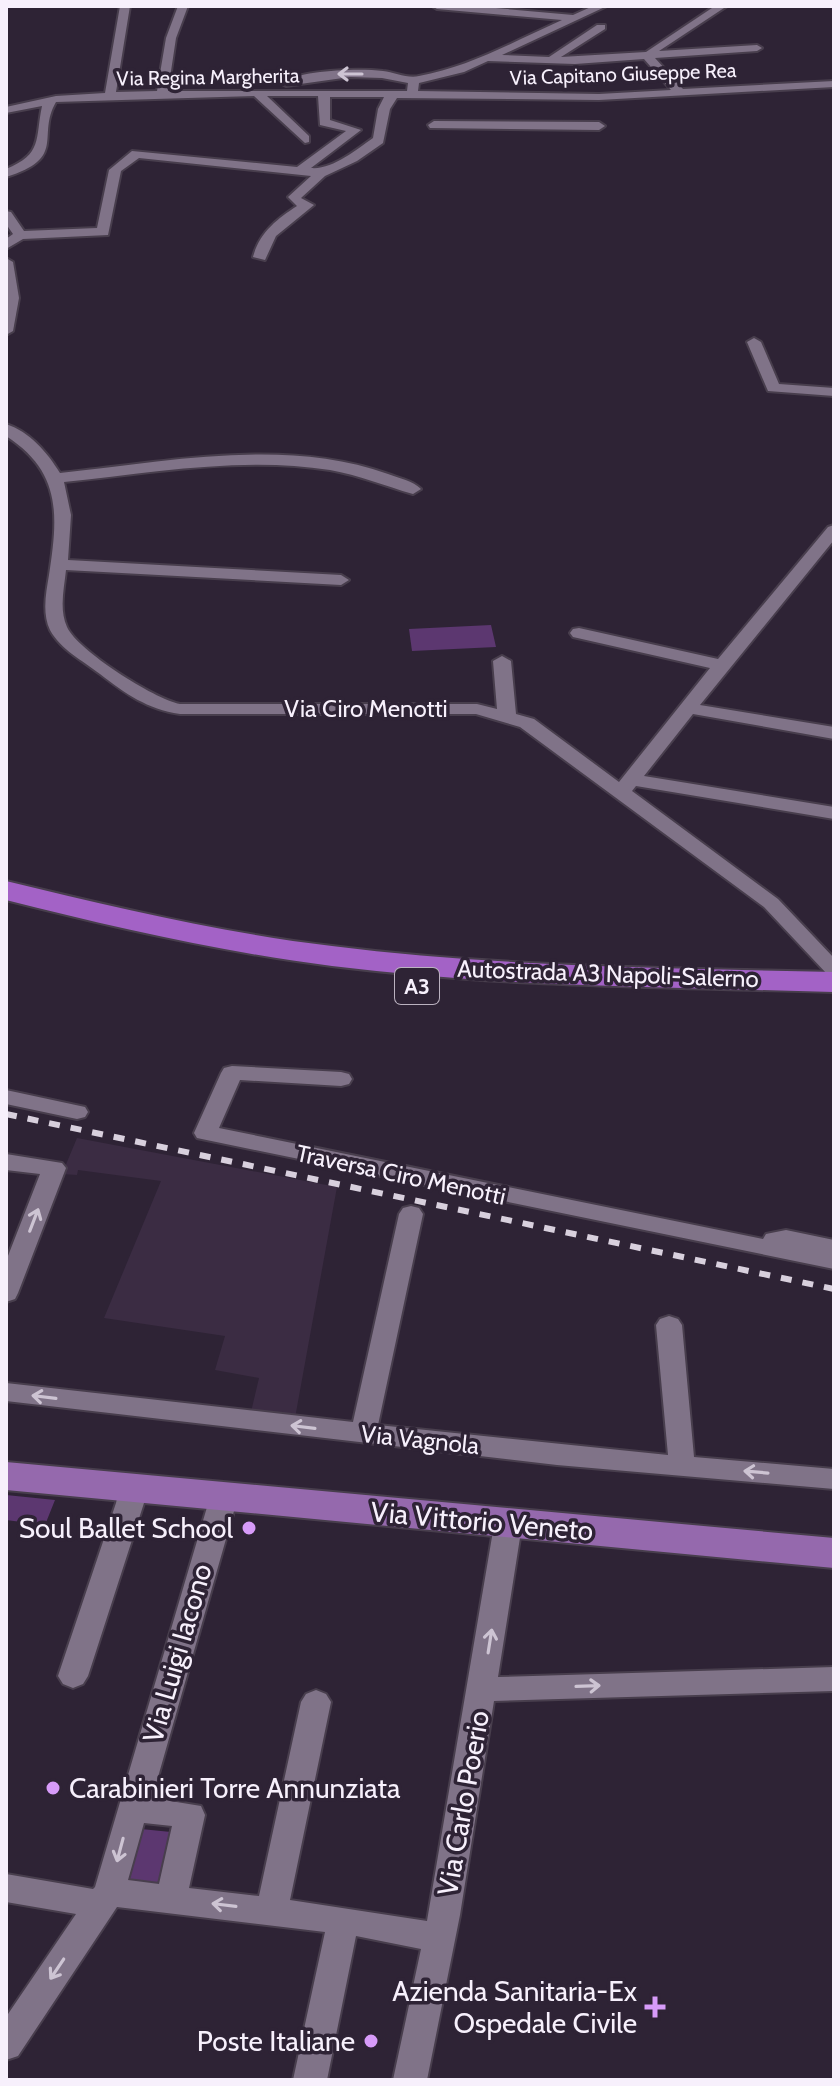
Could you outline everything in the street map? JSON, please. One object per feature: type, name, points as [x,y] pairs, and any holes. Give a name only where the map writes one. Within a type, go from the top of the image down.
[{"type":"highway","name":"Autostrada A3 Napoli-Salerno","points":[[6,890],[196,934],[348,958],[499,970],[833,985]]},
{"type":"highway","name":"Autostrada A3 Napoli-Salerno","points":[[6,912],[158,948],[338,979],[497,991],[833,985]]},
{"type":"main road","name":"Via Vittorio Veneto","points":[[6,1476],[834,1553]]},
{"type":"street","points":[[110,96],[125,6]]},
{"type":"street","points":[[162,95],[171,38],[183,6]]},
{"type":"street","points":[[437,6],[572,18]]},
{"type":"street","points":[[253,93],[341,73],[388,75],[413,88],[602,6]]},
{"type":"street","points":[[647,55],[722,6]]},
{"type":"street","points":[[554,61],[555,56],[571,44],[601,27]]},
{"type":"street","points":[[486,58],[554,61],[757,48]]},
{"type":"street","points":[[647,55],[680,93]]},
{"type":"street","name":"Via Capitano Giuseppe Rea","points":[[413,88],[441,95],[599,97],[834,84]]},
{"type":"street","name":"Via Regina Margherita","points":[[6,110],[48,101],[110,96],[394,94],[413,88]]},
{"type":"street","points":[[253,93],[305,139]]},
{"type":"street","points":[[298,172],[355,130],[324,122],[324,93]]},
{"type":"street","points":[[260,257],[262,243],[291,215],[308,205],[297,202],[294,197],[321,173],[353,158],[379,140],[388,97],[394,94]]},
{"type":"street","points":[[441,95],[433,130],[599,126]]},
{"type":"street","points":[[6,173],[41,152],[46,135],[48,101]]},
{"type":"street","points":[[6,245],[20,235],[103,232],[115,170],[136,154],[321,173]]},
{"type":"street","points":[[6,215],[20,235]]},
{"type":"street","points":[[6,262],[12,298],[6,331]]},
{"type":"street","points":[[754,342],[773,388],[834,392]]},
{"type":"street","name":"Via Ciro Menotti","points":[[6,429],[20,436],[44,458],[55,478],[65,516],[53,604],[62,635],[129,689],[162,707],[477,709],[527,723],[626,787],[771,903],[833,985]]},
{"type":"street","points":[[55,478],[275,459],[389,477],[413,489]]},
{"type":"street","points":[[626,787],[834,530]]},
{"type":"street","points":[[59,565],[341,580]]},
{"type":"street","points":[[579,633],[722,665]]},
{"type":"street","points":[[502,661],[507,715]]},
{"type":"street","points":[[688,708],[834,733]]},
{"type":"street","points":[[626,787],[834,813]]},
{"type":"street","name":"Traversa Ciro Menotti","points":[[341,1079],[232,1073],[205,1133],[770,1249]]},
{"type":"street","points":[[6,1097],[77,1112]]},
{"type":"street","points":[[6,1162],[54,1168],[6,1293]]},
{"type":"street","points":[[363,1434],[411,1214]]},
{"type":"street","points":[[834,1248],[786,1238],[775,1240],[770,1249],[834,1261]]},
{"type":"street","points":[[669,1325],[682,1466]]},
{"type":"street","name":"Via Vagnola","points":[[6,1392],[363,1434],[834,1479]]},
{"type":"street","points":[[73,1676],[130,1503],[131,1488]]},
{"type":"street","name":"Via Luigi Iacono","points":[[6,2045],[105,1898],[224,1497]]},
{"type":"street","name":"Via Carlo Poerio","points":[[410,2080],[439,1938],[508,1525]]},
{"type":"street","points":[[482,1689],[834,1679]]},
{"type":"street","points":[[272,1911],[316,1702]]},
{"type":"street","points":[[131,1809],[190,1815],[171,1899]]},
{"type":"street","points":[[6,1888],[105,1898],[171,1899],[343,1920],[439,1938]]},
{"type":"street","points":[[310,2080],[343,1920]]},
{"type":"shaded area","points":[[491,625],[496,647],[412,651],[409,629]]},
{"type":"shaded area","points":[[77,1138],[337,1187],[295,1418],[251,1412],[259,1378],[215,1370],[225,1336],[104,1318],[161,1181],[78,1170],[77,1175],[62,1174]]},
{"type":"shaded area","points":[[6,1495],[55,1500],[45,1525],[6,1520]]},
{"type":"shaded area","points":[[141,1829],[171,1832],[159,1886],[128,1883]]},
{"type":"railway","points":[[6,1114],[834,1289]]},
{"type":"place","name":"Soul Ballet School","points":[[249,1528]]},
{"type":"place","name":"Carabinieri Torre Annunziata","points":[[53,1788]]},
{"type":"place","name":"Azienda Sanitaria-Ex Ospedale Civile","points":[[655,2007]]},
{"type":"place","name":"Poste Italiane","points":[[371,2041]]}]
